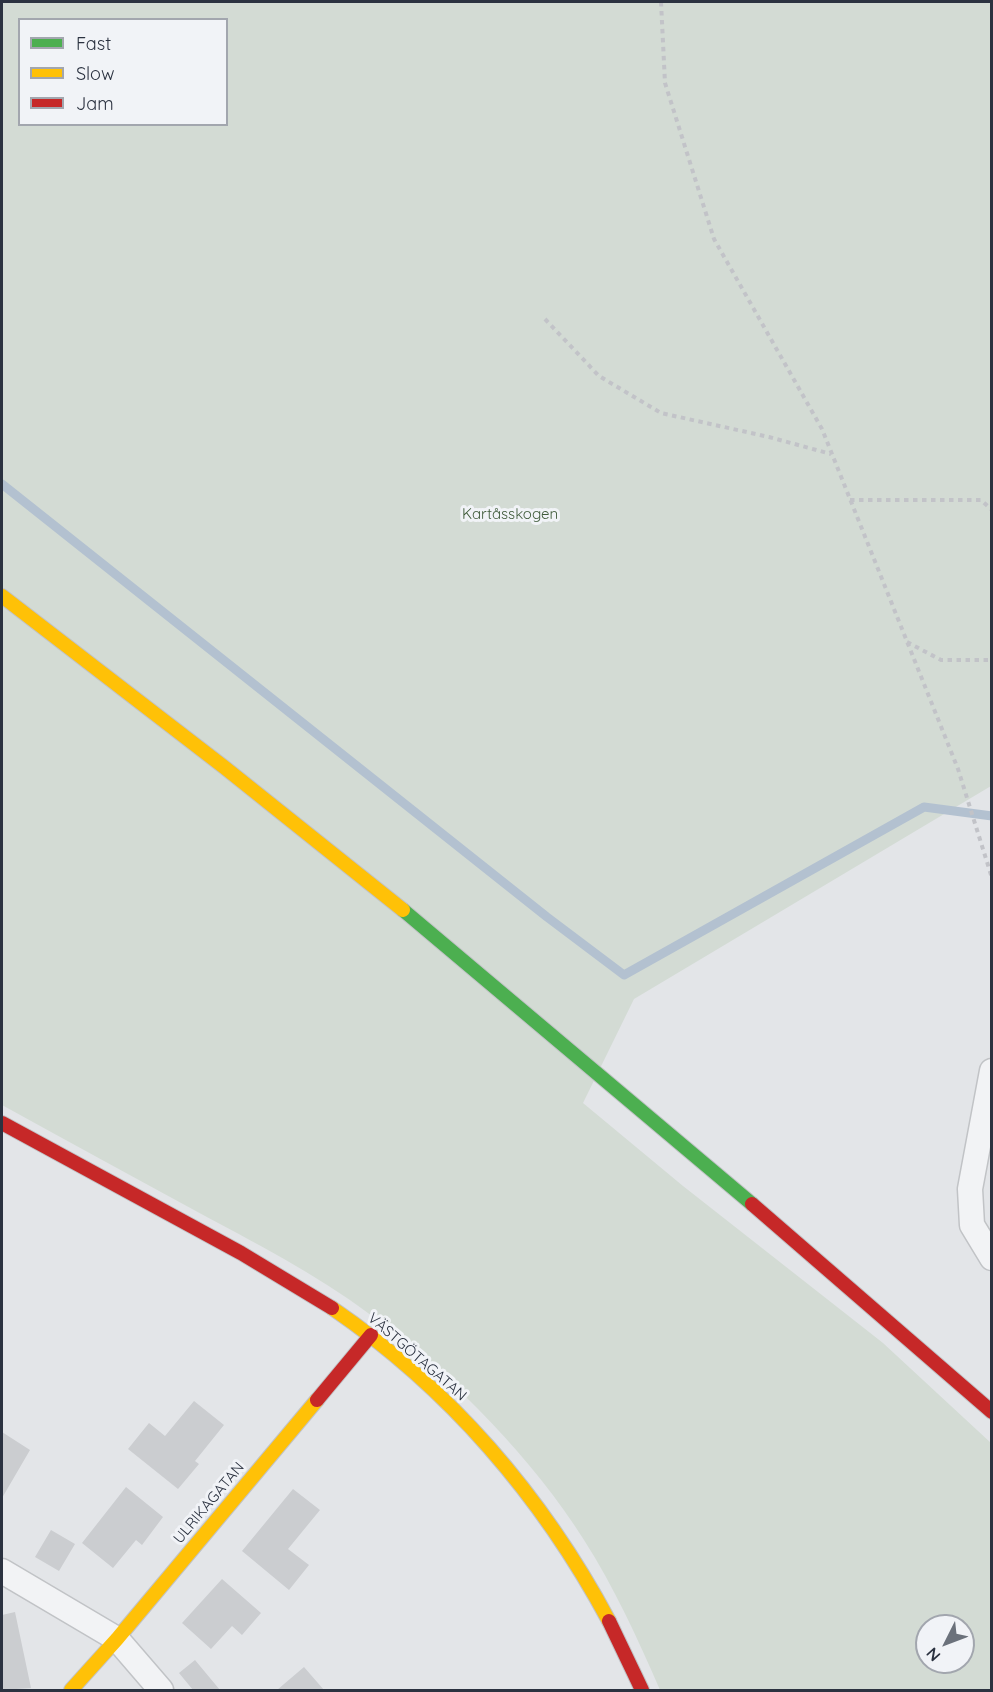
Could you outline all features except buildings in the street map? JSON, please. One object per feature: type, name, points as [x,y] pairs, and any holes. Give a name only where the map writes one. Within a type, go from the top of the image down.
[{"type":"street","points":[[2,596],[197,746],[442,942],[793,1238],[992,1412]]},
{"type":"street","points":[[992,1071],[970,1189],[972,1225],[992,1258]]},
{"type":"street","name":"VÄSTGÖTAGATAN","points":[[2,1123],[264,1266],[315,1297],[371,1335],[434,1390],[519,1482],[571,1552],[595,1593],[642,1690]]},
{"type":"street","name":"ULRIKAGATAN","points":[[71,1690],[117,1639],[371,1335]]},
{"type":"street","points":[[2,1570],[117,1639],[161,1690]]},
{"type":"path","points":[[662,2],[665,83],[714,239],[822,429],[958,768],[992,878]]},
{"type":"path","points":[[545,319],[599,376],[661,413],[769,436],[832,454]]},
{"type":"path","points":[[850,500],[981,500],[992,510]]},
{"type":"path","points":[[906,641],[941,660],[992,660]]},
{"type":"green space","name":"Kartåsskogen","points":[[2,2],[991,2],[991,786],[634,999],[583,1103],[683,1186],[883,1343],[991,1443],[991,1690],[660,1690],[634,1633],[595,1558],[564,1510],[517,1451],[464,1396],[408,1345],[359,1307],[295,1265],[2,1105]]},
{"type":"waterway","points":[[2,484],[547,917],[624,975],[924,807],[992,816]]},
{"type":"traffic: fast","points":[[403,910],[752,1204]]},
{"type":"traffic: slow","points":[[2,596],[224,767],[403,910]]},
{"type":"traffic: slow","points":[[332,1308],[375,1339],[415,1373],[489,1448],[523,1488],[554,1531],[583,1575],[609,1621]]},
{"type":"traffic: slow","points":[[71,1690],[117,1639],[317,1400]]},
{"type":"traffic: jam","points":[[2,1123],[241,1253],[332,1308]]},
{"type":"traffic: jam","points":[[752,1204],[992,1412]]},
{"type":"traffic: jam","points":[[317,1400],[371,1335]]},
{"type":"traffic: jam","points":[[609,1621],[642,1690]]}]
